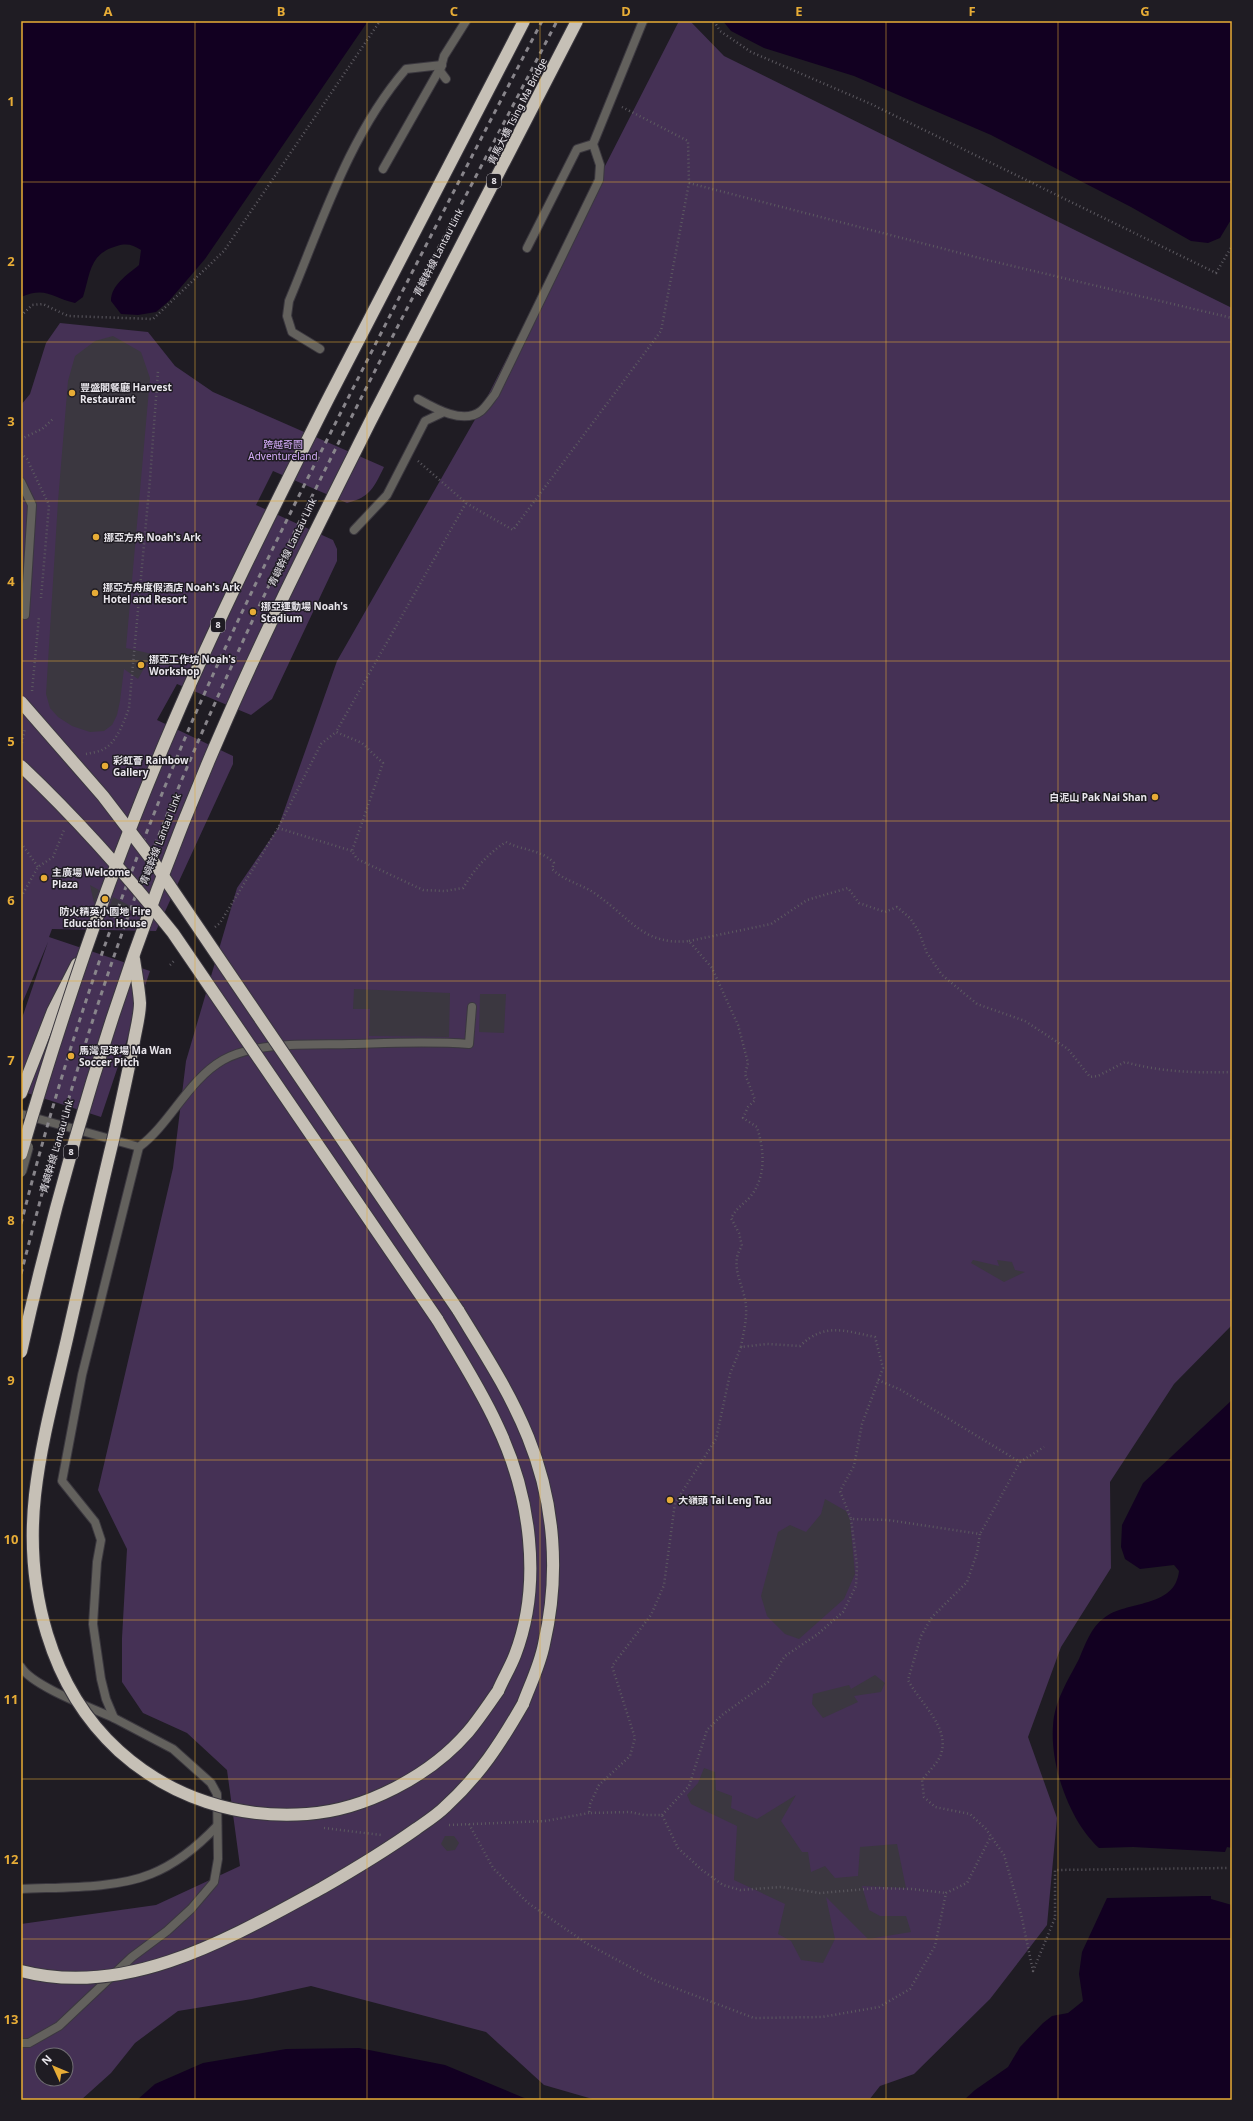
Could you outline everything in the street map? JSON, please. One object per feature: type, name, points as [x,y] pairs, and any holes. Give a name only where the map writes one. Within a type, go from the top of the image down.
[{"type":"highway","name":"8","points":[[21,1154],[50,1057],[89,940],[130,828],[182,703],[276,502],[524,21]]},
{"type":"highway","name":"青馬大橋 Tsing Ma Bridge","points":[[412,340],[577,21]]},
{"type":"highway","name":"青嶼幹線 Lantau Link","points":[[21,1352],[63,1180],[95,1071],[174,845],[222,729],[319,523],[412,340]]},
{"type":"highway","points":[[21,1971],[65,1977],[110,1975],[159,1965],[208,1948],[249,1928],[376,1857],[444,1809],[473,1780],[497,1749],[523,1704],[544,1645],[554,1588],[553,1536],[544,1485],[527,1435],[497,1374],[458,1310],[155,864],[103,796],[25,699]]},
{"type":"highway","points":[[21,766],[69,812],[143,895],[173,933],[437,1319],[478,1387],[498,1426],[518,1485],[528,1529],[530,1577],[525,1616],[515,1654],[498,1691],[462,1738],[440,1759],[394,1790],[346,1807],[311,1814],[278,1815],[247,1812],[220,1807],[183,1794],[151,1776],[129,1760],[96,1727],[79,1705],[63,1677],[43,1622],[36,1580],[34,1532],[35,1498],[44,1435],[127,1078],[140,1006],[134,956]]},
{"type":"highway","points":[[21,1092],[54,1011],[89,940]]},
{"type":"street","points":[[21,1172],[54,1058],[93,942],[134,829],[180,720],[280,505],[528,21]]},
{"type":"street","name":"青嶼幹線 Lantau Link","points":[[21,1326],[58,1179],[91,1070],[170,843],[215,735],[314,521],[571,21]]},
{"type":"lane","points":[[446,79],[440,71],[444,56],[466,21]]},
{"type":"lane","points":[[418,399],[442,413],[468,416],[481,412],[495,394],[599,180],[600,164],[593,144],[643,21]]},
{"type":"lane","points":[[383,169],[442,65]]},
{"type":"lane","points":[[320,349],[292,332],[287,316],[289,301],[328,203],[355,145],[394,84],[406,69],[442,65]]},
{"type":"lane","points":[[527,248],[578,149],[593,144]]},
{"type":"lane","points":[[354,530],[387,496],[425,421],[442,413]]},
{"type":"lane","points":[[21,482],[32,505],[25,615]]},
{"type":"lane","points":[[114,1718],[106,1699],[101,1679],[92,1624],[97,1562],[101,1540],[95,1522],[62,1481],[82,1375],[139,1147],[153,1137],[198,1080],[223,1060],[260,1047],[300,1044],[440,1042],[469,1044],[472,1007]]},
{"type":"lane","points":[[21,1114],[139,1147]]},
{"type":"lane","points":[[21,1667],[24,1673],[44,1686],[114,1718],[173,1749],[211,1783],[217,1794],[218,1859],[214,1882],[191,1909],[167,1931],[132,1957],[59,2026],[29,2043],[21,2043]]},
{"type":"lane","points":[[21,1889],[110,1884],[151,1874],[192,1850],[217,1826]]},
{"type":"path","points":[[21,316],[32,305],[43,304],[68,316],[153,319],[224,252],[380,21]]},
{"type":"path","points":[[714,21],[720,32],[751,52],[872,104],[1216,273],[1232,246]]},
{"type":"path","points":[[408,452],[466,503],[513,530],[661,331],[689,184],[688,141],[611,101]]},
{"type":"path","points":[[689,184],[983,259],[1232,318]]},
{"type":"path","points":[[79,756],[102,750],[112,741],[124,722],[129,708],[150,478],[158,371]]},
{"type":"path","points":[[21,439],[42,429],[53,419]]},
{"type":"path","points":[[209,932],[220,923],[278,828],[321,744],[336,732],[466,503]]},
{"type":"path","points":[[25,699],[30,691]]},
{"type":"path","points":[[22,743],[26,724]]},
{"type":"path","points":[[336,732],[362,743],[383,763],[352,851]]},
{"type":"path","points":[[21,897],[38,867],[54,857],[66,824]]},
{"type":"path","points":[[278,828],[352,851],[357,859],[398,880],[423,890],[445,891],[463,888],[476,868],[493,850],[506,842],[518,848],[546,854],[554,863],[552,869],[559,876],[598,895],[646,934],[672,943],[690,941],[771,924],[807,900],[848,888],[858,903],[885,912],[897,907],[910,918],[919,932],[928,953],[942,975],[976,1004],[1025,1021],[1068,1049],[1090,1077],[1098,1076],[1125,1062],[1139,1066],[1190,1073],[1232,1072]]},
{"type":"path","points":[[21,843],[38,867]]},
{"type":"path","points":[[589,1813],[590,1804],[599,1785],[630,1756],[635,1738],[612,1666],[651,1615],[664,1585],[675,1503],[716,1439],[730,1374],[741,1347],[745,1330],[746,1307],[736,1270],[736,1254],[742,1246],[739,1233],[731,1218],[738,1207],[750,1197],[757,1184],[764,1165],[761,1140],[757,1127],[744,1118],[748,1107],[755,1100],[745,1074],[748,1063],[738,1025],[712,968],[690,941]]},
{"type":"path","points":[[170,965],[175,960]]},
{"type":"path","points":[[741,1347],[767,1344],[800,1346],[810,1336],[834,1329],[875,1337],[883,1368],[862,1424],[854,1466],[840,1491],[851,1519],[857,1566],[856,1586],[843,1612],[818,1634],[785,1656],[768,1682],[722,1715],[707,1730],[689,1786],[662,1815],[644,1815],[630,1812],[589,1813],[545,1821],[469,1824],[493,1868],[528,1903],[586,1943],[654,1980],[754,2018],[822,2017],[880,2007],[910,1989],[935,1946],[946,1893]]},
{"type":"path","points":[[878,1380],[901,1390],[1020,1462]]},
{"type":"path","points":[[1044,1448],[1020,1462],[980,1534],[977,1553],[967,1582],[932,1618],[921,1636],[908,1680],[917,1696],[939,1725],[943,1736],[941,1755],[922,1780],[924,1797],[935,1807],[970,1814],[992,1836],[1004,1855],[1021,1914],[1032,1971],[1055,1918],[1055,1870],[1227,1868]]},
{"type":"path","points":[[851,1519],[888,1520],[980,1534]]},
{"type":"path","points":[[662,1815],[678,1848],[697,1866],[723,1885],[740,1890],[781,1887],[820,1893],[878,1888],[912,1889],[946,1893],[967,1882],[992,1836]]},
{"type":"green space","points":[[679,21],[690,21],[724,56],[1232,308],[1232,1325],[1174,1384],[1110,1482],[1111,1568],[1061,1647],[1028,1737],[1057,1818],[1047,1925],[990,1999],[914,2074],[880,2086],[869,2100],[596,2100],[544,2085],[486,2032],[311,1986],[252,1999],[178,2011],[135,2043],[111,2073],[81,2100],[21,2100],[21,1924],[156,1905],[240,1866],[227,1770],[187,1733],[143,1713],[122,1682],[122,1638],[127,1549],[98,1490],[173,1168],[186,1061],[237,888],[278,828],[337,661],[481,409]]},
{"type":"green space","name":"挪亞方舟 Noah's Ark","points":[[60,323],[148,332],[175,366],[213,392],[384,467],[374,486],[367,494],[362,498],[347,503],[273,471],[256,505],[333,540],[337,549],[337,561],[272,699],[251,715],[177,684],[157,720],[233,756],[233,764],[156,931],[52,929],[49,937],[150,971],[101,1117],[21,1091],[21,1021],[48,942],[21,1006],[21,405],[30,394],[46,343]]},
{"type":"shaded area","points":[[21,21],[368,21],[205,259],[169,301],[156,312],[138,315],[121,314],[111,301],[114,290],[120,281],[139,265],[141,250],[130,245],[121,245],[108,249],[96,259],[92,265],[83,297],[75,303],[43,293],[30,294],[21,297]]},
{"type":"shaded area","points":[[723,21],[1232,21],[1232,218],[1220,238],[1208,243],[1191,241],[1131,207],[991,135],[854,76],[764,48],[731,31]]},
{"type":"shaded area","points":[[1232,1400],[1232,1848],[1227,1847],[1225,1852],[1133,1847],[1099,1848],[1079,1824],[1064,1792],[1055,1758],[1053,1742],[1053,1726],[1056,1708],[1062,1691],[1095,1626],[1113,1612],[1159,1598],[1169,1592],[1176,1583],[1179,1571],[1174,1565],[1140,1569],[1125,1559],[1121,1547],[1122,1525],[1143,1483]]},
{"type":"shaded area","points":[[1211,1896],[1211,1899],[1232,1905],[1232,2100],[964,2100],[975,2090],[1008,2067],[1020,2047],[1043,2023],[1052,2016],[1068,2013],[1083,2001],[1079,1974],[1082,1952],[1107,1898]]},
{"type":"shaded area","points":[[359,2048],[445,2065],[529,2100],[137,2100],[155,2084],[203,2063],[286,2049]]},
{"type":"building","name":"挪亞方舟 Noah's Ark","points":[[113,336],[141,352],[150,378],[126,648],[152,654],[138,679],[124,669],[117,715],[112,725],[104,731],[90,732],[72,726],[58,717],[50,708],[46,694],[58,501],[68,381],[75,356],[95,341]]},
{"type":"building","points":[[90,885],[99,890],[94,904],[94,903]]},
{"type":"building","points":[[113,897],[140,911],[108,910]]},
{"type":"building","points":[[354,989],[450,993],[449,1037],[369,1036],[370,1009],[353,1009]]},
{"type":"building","points":[[480,994],[506,994],[504,1033],[479,1032]]},
{"type":"building","points":[[973,1260],[999,1266],[997,1260],[1012,1262],[1015,1270],[1025,1272],[1004,1282],[971,1263]]},
{"type":"building","points":[[825,1499],[846,1511],[850,1520],[855,1574],[844,1599],[799,1639],[785,1634],[767,1616],[761,1596],[778,1532],[790,1525],[806,1532],[821,1514]]},
{"type":"building","points":[[875,1675],[885,1683],[881,1692],[854,1696],[858,1702],[823,1718],[812,1704],[813,1694],[849,1685],[851,1689]]},
{"type":"building","points":[[704,1768],[715,1772],[716,1790],[732,1796],[731,1808],[757,1819],[796,1795],[781,1821],[802,1852],[808,1852],[811,1872],[825,1866],[835,1878],[858,1876],[860,1847],[897,1844],[906,1888],[862,1886],[869,1910],[880,1916],[906,1916],[911,1932],[868,1939],[826,1897],[835,1939],[823,1963],[801,1960],[791,1941],[778,1934],[785,1904],[734,1880],[737,1826],[691,1804],[687,1795],[698,1783]]},
{"type":"building","points":[[445,1836],[454,1836],[459,1843],[455,1850],[447,1851],[441,1844]]},
{"type":"railway","points":[[21,1224],[56,1096],[96,970],[141,846],[191,724],[242,611],[297,500],[411,274],[542,21]]},
{"type":"railway","points":[[21,1274],[66,1107],[100,997],[138,889],[203,731],[249,627],[348,424],[557,21]]},
{"type":"place","name":"豐盛閣餐廳 Harvest Restaurant","points":[[72,393]]},
{"type":"place","name":"挪亞方舟 Noah's Ark","points":[[96,537]]},
{"type":"place","name":"挪亞方舟度假酒店 Noah's Ark Hotel and Resort","points":[[95,593]]},
{"type":"place","name":"挪亞運動場 Noah's Stadium","points":[[253,612]]},
{"type":"place","name":"挪亞工作坊 Noah's Workshop","points":[[141,665]]},
{"type":"place","name":"彩虹薈 Rainbow Gallery","points":[[105,766]]},
{"type":"place","name":"白泥山 Pak Nai Shan","points":[[1155,797]]},
{"type":"place","name":"主廣場 Welcome Plaza","points":[[44,878]]},
{"type":"place","name":"防火精英小園地 Fire Education House","points":[[105,899]]},
{"type":"place","name":"馬灣足球場 Ma Wan Soccer Pitch","points":[[71,1056]]},
{"type":"place","name":"大嶺頭 Tai Leng Tau","points":[[670,1500]]},
{"type":"park label","name":"跨越奇園 Adventureland","points":[[283,450]]}]
